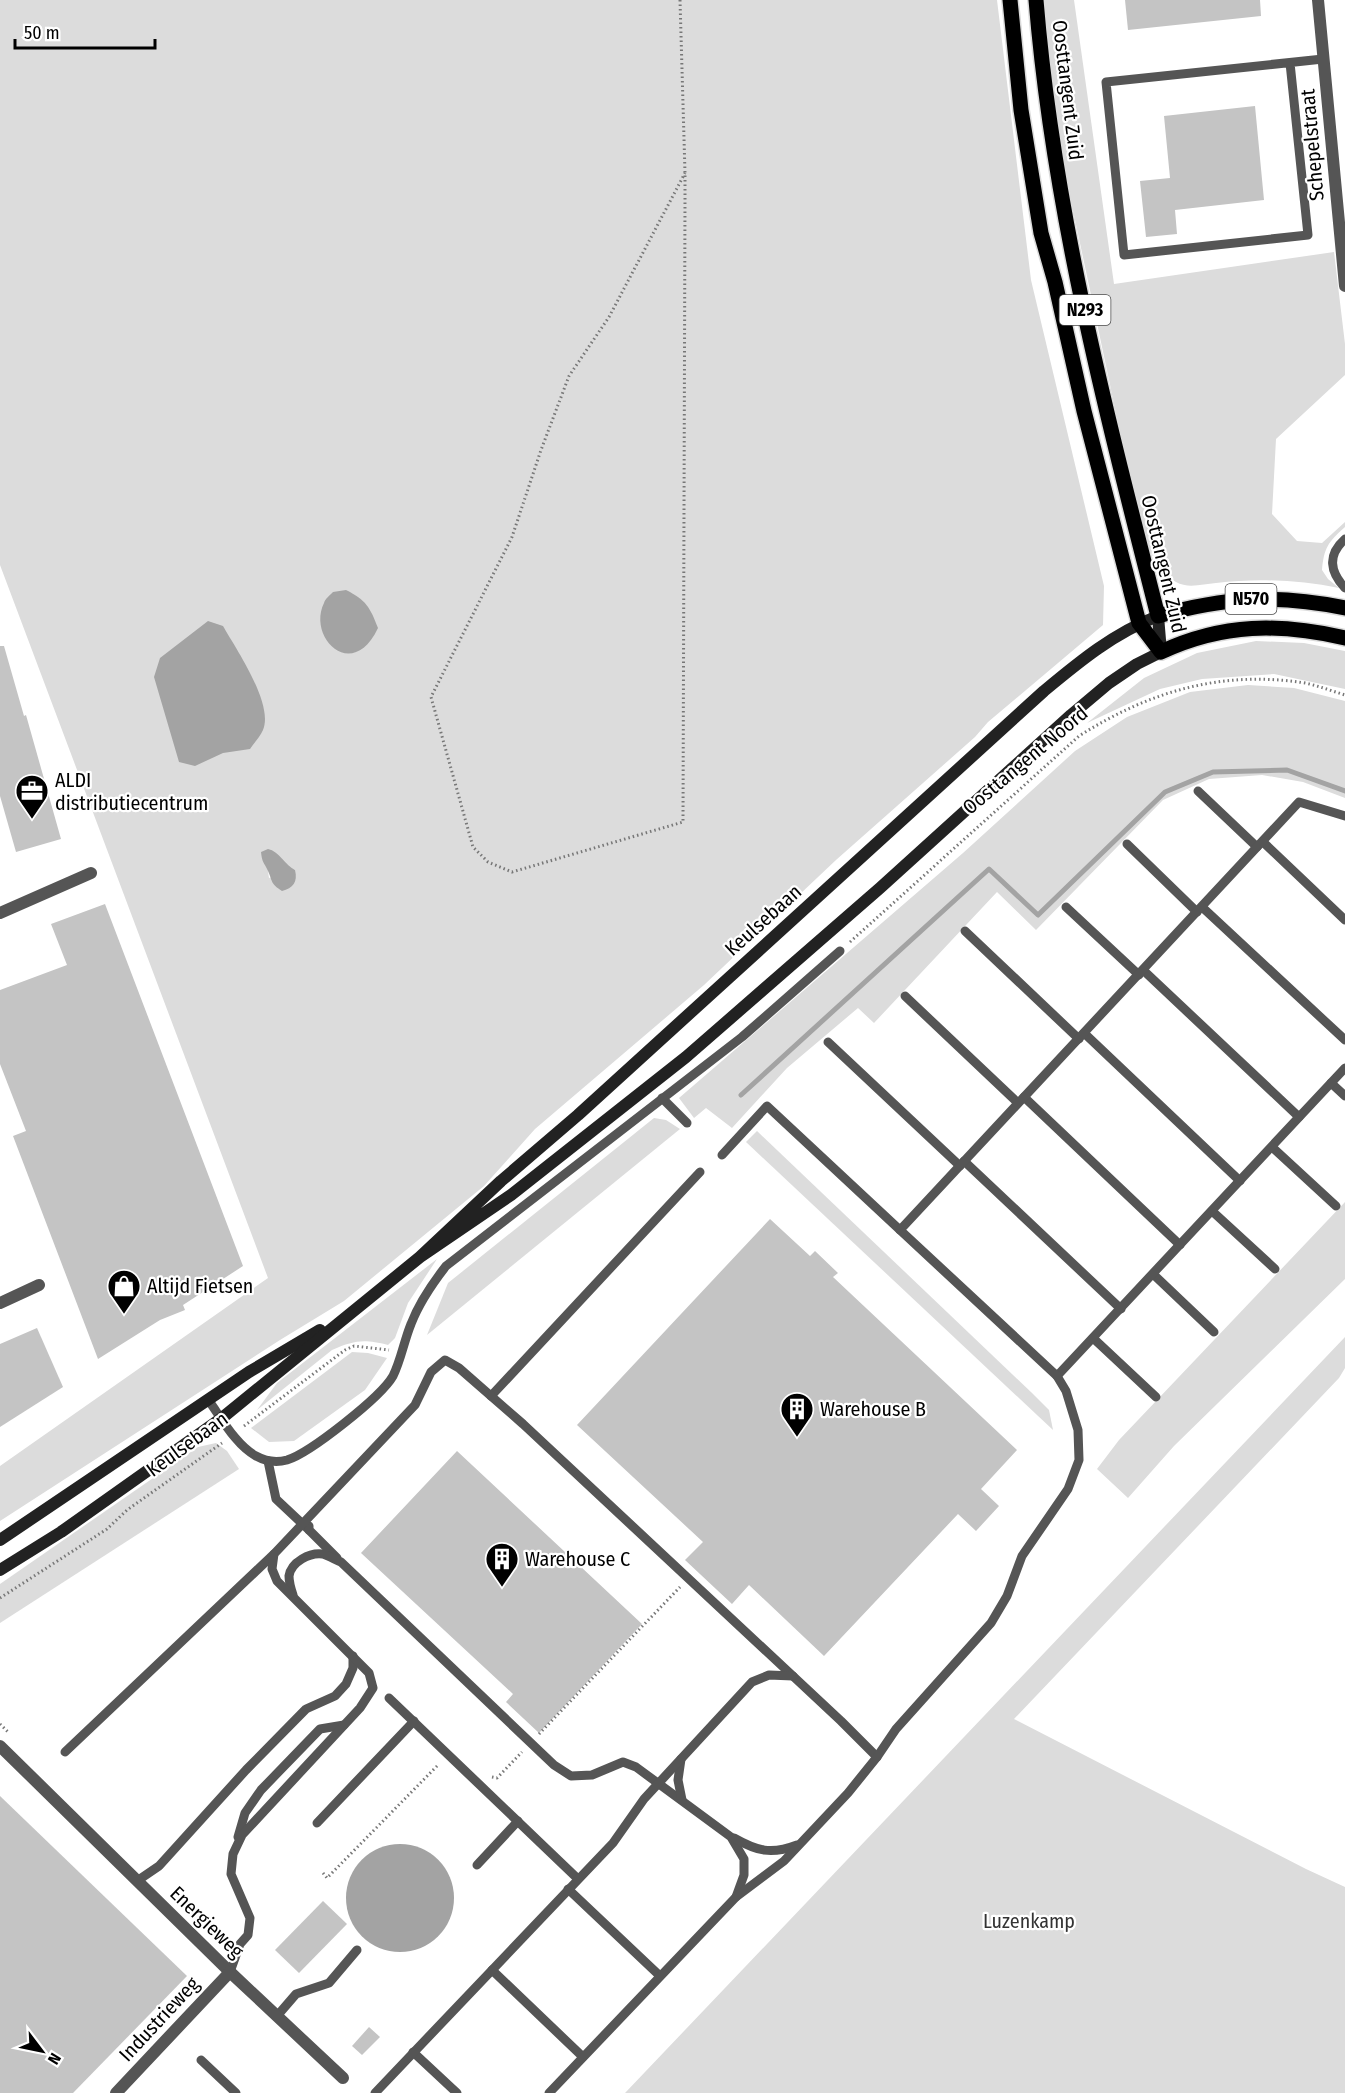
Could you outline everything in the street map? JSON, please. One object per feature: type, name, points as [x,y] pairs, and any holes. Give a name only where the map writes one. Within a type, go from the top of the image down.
[{"type":"main road","name":"Oosttangent Zuid","points":[[1010,0],[1021,110],[1041,233],[1055,282],[1084,411],[1140,623],[1161,652]]},
{"type":"main road","name":"Oosttangent Zuid","points":[[1036,0],[1045,92],[1059,185],[1104,406],[1158,616],[1161,652]]},
{"type":"main road","name":"N570","points":[[1140,623],[1158,616],[1221,601],[1244,599],[1292,600],[1345,608]]},
{"type":"main road","name":"Keulsebaan","points":[[420,1257],[501,1181],[594,1100],[1044,691],[1085,656],[1140,623]]},
{"type":"main road","name":"N570","points":[[1161,652],[1176,645],[1223,632],[1276,627],[1308,630],[1345,638]]},
{"type":"main road","name":"Keulsebaan","points":[[0,1570],[61,1532],[222,1418],[420,1257],[511,1195],[686,1057],[880,888],[1071,715],[1109,683],[1137,664],[1161,652]]},
{"type":"main road","name":"Keulsebaan","points":[[0,1540],[249,1372],[349,1313]]},
{"type":"street","name":"Schepelstraat","points":[[1318,0],[1345,286]]},
{"type":"street","points":[[0,913],[91,873]]},
{"type":"street","points":[[0,1303],[39,1285]]},
{"type":"street","name":"Energieweg","points":[[0,1746],[230,1972],[343,2078]]},
{"type":"street","name":"Energieweg","points":[[0,1758],[47,1793]]},
{"type":"street","name":"Industrieweg","points":[[116,2093],[230,1972]]},
{"type":"lane","points":[[1290,63],[1308,235],[1124,255],[1106,82],[1323,59]]},
{"type":"lane","points":[[1345,539],[1335,552],[1332,564],[1333,573],[1345,588]]},
{"type":"lane","points":[[1198,791],[1345,920]]},
{"type":"lane","points":[[900,1230],[1299,802],[1345,816]]},
{"type":"lane","points":[[1127,844],[1345,1040]]},
{"type":"lane","points":[[1066,907],[1141,972],[1299,1117]]},
{"type":"lane","points":[[965,931],[1240,1181]]},
{"type":"lane","points":[[209,1401],[234,1434],[256,1456],[268,1461],[279,1462],[301,1454],[368,1404],[393,1376],[416,1311],[446,1266],[742,1036],[840,951]]},
{"type":"lane","points":[[905,996],[1180,1245]]},
{"type":"lane","points":[[828,1042],[1121,1309]]},
{"type":"lane","points":[[1058,1376],[1345,1068]]},
{"type":"lane","points":[[1331,1083],[1345,1096]]},
{"type":"lane","points":[[662,1098],[687,1123]]},
{"type":"lane","points":[[549,2093],[736,1897],[784,1860],[800,1844],[848,1793],[896,1729],[992,1623],[1007,1596],[1022,1556],[1068,1489],[1079,1460],[1078,1430],[1066,1391],[1058,1376],[767,1106],[722,1155]]},
{"type":"lane","points":[[1272,1147],[1336,1206]]},
{"type":"lane","points":[[491,1396],[700,1172]]},
{"type":"lane","points":[[1212,1211],[1275,1269]]},
{"type":"lane","points":[[1153,1275],[1214,1332]]},
{"type":"lane","points":[[1093,1338],[1155,1397]]},
{"type":"lane","points":[[65,1752],[306,1524],[415,1405],[431,1372],[445,1360],[459,1368],[491,1396],[877,1757]]},
{"type":"lane","points":[[268,1461],[276,1499],[306,1524],[341,1562],[554,1765],[571,1776],[592,1775],[623,1762],[636,1767],[731,1837],[752,1848],[770,1851],[800,1844]]},
{"type":"lane","points":[[233,1854],[242,1836],[360,1708],[374,1688],[369,1673],[277,1581],[272,1569],[274,1554]]},
{"type":"lane","points":[[293,1598],[289,1579],[291,1569],[298,1562],[315,1554],[324,1554],[341,1562]]},
{"type":"lane","points":[[137,1881],[159,1866],[246,1770],[306,1709],[335,1696],[346,1684],[352,1668],[353,1656]]},
{"type":"lane","points":[[375,2093],[613,1843],[644,1799],[752,1682],[769,1675],[793,1676]]},
{"type":"lane","points":[[390,1698],[578,1879]]},
{"type":"lane","points":[[317,1822],[414,1721]]},
{"type":"lane","points":[[230,1972],[240,1944],[248,1935],[250,1918],[231,1874],[233,1854],[245,1813],[261,1790],[320,1730],[344,1725]]},
{"type":"lane","points":[[681,1759],[678,1780],[682,1800]]},
{"type":"lane","points":[[477,1865],[518,1821]]},
{"type":"lane","points":[[731,1837],[744,1859],[744,1875],[736,1897]]},
{"type":"lane","points":[[568,1889],[660,1976]]},
{"type":"lane","points":[[277,2016],[296,1994],[329,1983],[357,1950]]},
{"type":"lane","points":[[492,1970],[583,2057]]},
{"type":"lane","points":[[413,2052],[457,2093]]},
{"type":"lane","points":[[201,2060],[236,2093]]},
{"type":"path","points":[[680,0],[685,173],[683,822],[512,872],[488,862],[473,848],[430,697],[512,537],[569,376],[609,316],[685,173]]},
{"type":"path","name":"Oosttangent Noord","points":[[840,951],[1079,736],[1111,716],[1148,699],[1192,685],[1253,678],[1307,684],[1345,695]]},
{"type":"path","name":"Keulsebaan","points":[[0,1598],[107,1529],[127,1510],[234,1434],[345,1350],[360,1346],[402,1352]]},
{"type":"path","points":[[323,1873],[327,1878],[437,1764],[497,1778],[688,1578]]},
{"type":"green space","points":[[0,0],[997,0],[1031,280],[1104,586],[1103,625],[988,722],[975,737],[836,860],[704,985],[535,1129],[484,1186],[344,1301],[0,1521],[0,1466],[268,1278],[0,565]],"holes":[[[288,867],[295,870],[269,878],[268,871]]]},
{"type":"green space","points":[[1043,0],[1074,0],[1114,284],[1334,252],[1345,344],[1345,375],[1276,439],[1272,514],[1297,541],[1322,543],[1345,522],[1345,527],[1328,546],[1322,570],[1328,579],[1339,588],[1263,580],[1185,585],[1168,576],[1155,560],[1137,512],[1053,116]]},
{"type":"green space","points":[[1256,641],[1304,643],[1345,651],[1345,689],[1274,674],[1202,679],[1160,689],[1087,723],[1144,678],[1197,653]]},
{"type":"green space","points":[[1248,685],[1294,688],[1345,701],[1345,798],[1303,782],[1262,775],[1209,779],[1163,800],[1036,930],[997,892],[874,1023],[858,1008],[787,1068],[732,1128],[706,1108],[694,1118],[679,1098],[963,853],[1075,751],[1127,717],[1190,692]]},
{"type":"green space","points":[[654,1118],[666,1120],[680,1129],[427,1335],[448,1283]]},
{"type":"green space","points":[[757,1131],[1049,1410],[1053,1430],[746,1142]]},
{"type":"green space","points":[[1345,1202],[1345,1279],[1174,1446],[1128,1498],[1097,1469],[1119,1440]]},
{"type":"green space","points":[[437,1259],[408,1303],[395,1338],[388,1345],[360,1342],[332,1350],[257,1410],[277,1383]]},
{"type":"green space","name":"Luzenkamp","points":[[1345,1337],[1345,1368],[1339,1378],[1014,1719],[1345,1887],[1345,2093],[625,2093]]},
{"type":"green space","points":[[352,1352],[387,1358],[365,1390],[294,1441],[269,1442],[251,1428]]},
{"type":"green space","points":[[216,1443],[227,1451],[239,1469],[0,1623],[0,1584],[198,1447]]},
{"type":"shaded area","points":[[346,590],[366,605],[378,628],[368,644],[356,652],[345,653],[335,649],[327,640],[320,616],[325,602],[333,592]]},
{"type":"shaded area","points":[[208,621],[223,626],[236,648],[259,692],[265,719],[262,733],[250,749],[223,753],[195,766],[179,762],[154,677],[160,658]]},
{"type":"shaded area","points":[[268,849],[275,852],[295,870],[295,881],[286,890],[282,891],[274,884],[263,862],[261,852]]},
{"type":"shaded area","points":[[400,1844],[421,1848],[438,1860],[450,1877],[454,1898],[450,1919],[438,1936],[421,1948],[400,1952],[379,1948],[362,1936],[350,1919],[346,1898],[350,1877],[362,1860],[379,1848]]},
{"type":"building","points":[[1125,0],[1260,0],[1261,16],[1128,30]]},
{"type":"building","points":[[1255,106],[1264,200],[1175,210],[1177,234],[1146,237],[1140,181],[1170,178],[1164,116]]},
{"type":"building","points":[[0,646],[4,646],[24,716],[26,715],[61,839],[16,852],[0,796]]},
{"type":"building","points":[[105,904],[243,1266],[183,1305],[185,1310],[160,1320],[98,1359],[13,1136],[26,1131],[0,1064],[0,990],[67,965],[51,924]]},
{"type":"building","name":"Warehouse B","points":[[770,1219],[810,1256],[815,1251],[838,1273],[833,1277],[1017,1450],[981,1489],[999,1506],[976,1531],[958,1514],[824,1656],[749,1585],[732,1604],[685,1560],[703,1542],[577,1425]]},
{"type":"building","points":[[37,1328],[63,1387],[0,1427],[0,1344]]},
{"type":"building","name":"Warehouse C","points":[[457,1451],[642,1624],[539,1733],[506,1702],[513,1694],[361,1553]]},
{"type":"building","points":[[0,1796],[187,1976],[73,2093],[0,2093]]},
{"type":"building","points":[[323,1901],[347,1924],[299,1973],[275,1950]]},
{"type":"building","points":[[369,2027],[380,2037],[362,2055],[352,2046]]},
{"type":"waterway","points":[[741,1095],[989,869],[1038,915],[1165,792],[1213,772],[1287,770],[1345,791]]},
{"type":"place","name":"ALDI distributiecentrum","points":[[32,820]]},
{"type":"place","name":"Altijd Fietsen","points":[[124,1315]]},
{"type":"place","name":"Warehouse B","points":[[797,1438]]},
{"type":"place","name":"Warehouse C","points":[[502,1588]]}]
